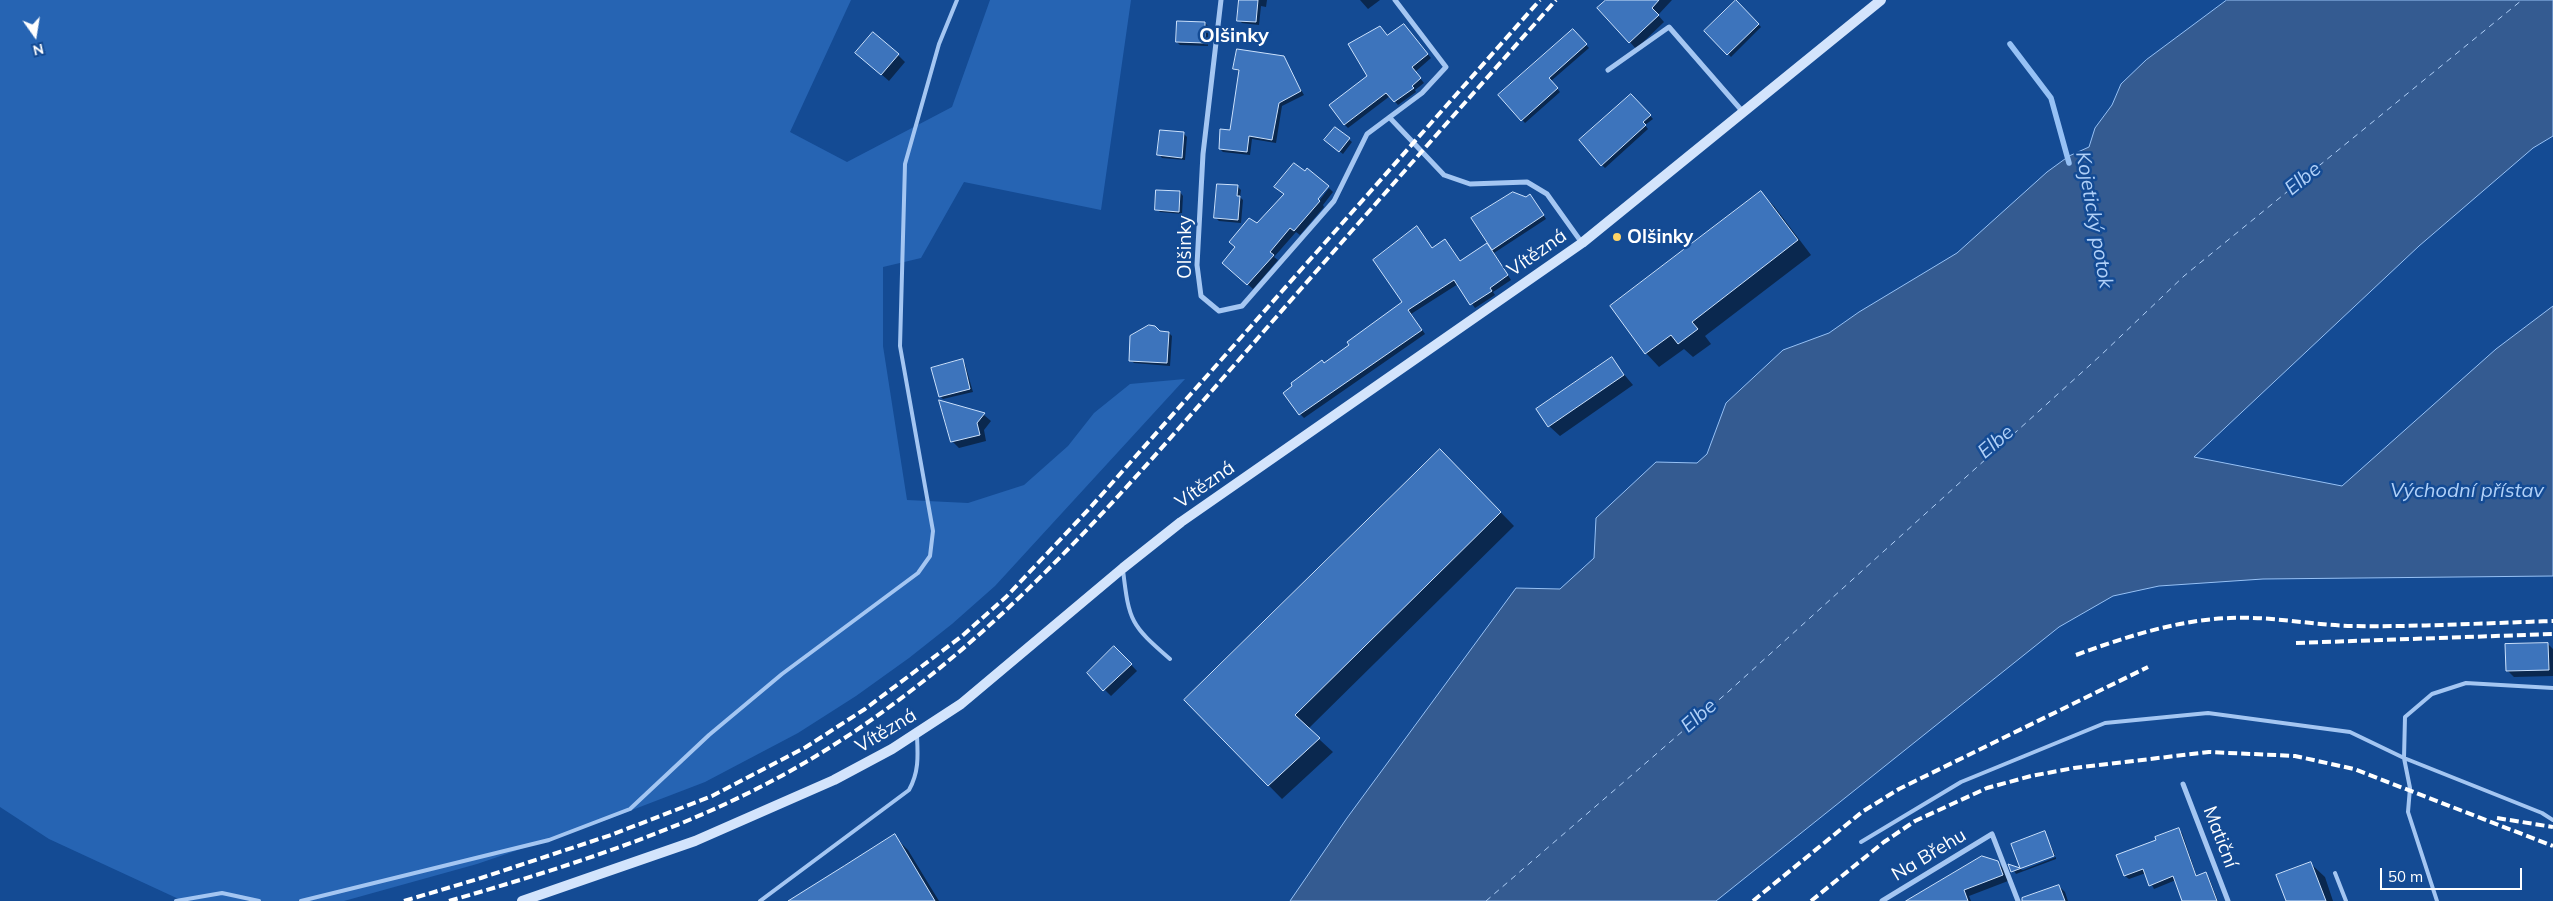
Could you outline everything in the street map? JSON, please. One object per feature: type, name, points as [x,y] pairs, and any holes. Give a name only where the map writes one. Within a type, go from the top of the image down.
[{"type":"main road","name":"Vítězná","points":[[522,901],[695,842],[834,780],[917,733],[961,704],[1123,568],[1182,522],[1582,243],[1881,0]]},
{"type":"street","name":"Olšinky","points":[[1221,0],[1203,154],[1197,265],[1201,296],[1219,311],[1242,306],[1334,201],[1367,134],[1422,93],[1446,67],[1394,0]]},
{"type":"street","points":[[1608,70],[1669,28],[1744,112]]},
{"type":"street","points":[[1390,118],[1444,175],[1470,184],[1527,182],[1547,194],[1582,243]]},
{"type":"street","name":"Matiční","points":[[2183,784],[2228,901]]},
{"type":"street","name":"Na Břehu","points":[[1882,901],[1992,834],[2018,901]]},
{"type":"lane","points":[[301,901],[549,840],[630,809],[709,736],[782,674],[918,573],[930,556],[933,531],[900,346],[905,164],[939,44],[957,0]]},
{"type":"lane","points":[[1123,568],[1128,610],[1141,633],[1170,658]]},
{"type":"lane","points":[[2437,901],[2408,812],[2410,788],[2404,758],[2405,717],[2432,694],[2466,683],[2553,688]]},
{"type":"lane","points":[[1861,842],[1962,782],[2105,723],[2208,713],[2350,732],[2404,758],[2542,813],[2553,820]]},
{"type":"lane","points":[[760,901],[909,790],[915,778],[918,761],[917,733]]},
{"type":"lane","points":[[2335,873],[2346,901]]},
{"type":"lane","points":[[176,901],[222,892],[259,901]]},
{"type":"shaded area","points":[[0,0],[851,0],[790,132],[847,162],[952,107],[990,0],[1131,0],[1101,210],[964,182],[921,258],[883,267],[883,346],[907,500],[968,503],[1024,485],[1068,446],[1094,413],[1130,384],[1185,379],[995,586],[952,624],[856,696],[798,733],[705,782],[606,820],[477,864],[344,901],[183,901],[49,839],[0,807]]},
{"type":"water","points":[[2227,0],[2553,0],[2553,136],[2533,148],[2419,246],[2194,457],[2342,486],[2496,349],[2553,306],[2553,576],[2263,579],[2159,586],[2113,596],[2059,627],[1716,901],[1290,901],[1347,818],[1516,588],[1560,589],[1594,558],[1596,518],[1656,462],[1697,463],[1707,454],[1726,403],[1783,350],[1829,333],[1859,312],[1957,253],[2047,172],[2069,156],[2089,147],[2095,128],[2112,105],[2121,84],[2146,60]]},
{"type":"building","points":[[1239,0],[1258,0],[1256,22],[1237,21]]},
{"type":"building","points":[[1606,0],[1659,0],[1652,8],[1659,15],[1629,43],[1597,8]]},
{"type":"building","points":[[1736,0],[1759,24],[1727,55],[1704,31]]},
{"type":"building","points":[[1177,21],[1205,22],[1205,43],[1176,42]]},
{"type":"building","points":[[1404,24],[1428,54],[1412,67],[1421,78],[1412,86],[1414,88],[1394,102],[1386,93],[1344,125],[1329,105],[1367,76],[1348,44],[1380,26],[1387,35]]},
{"type":"building","points":[[1573,29],[1587,44],[1549,78],[1558,88],[1521,121],[1498,95]]},
{"type":"building","points":[[873,32],[899,54],[881,75],[855,53]]},
{"type":"building","points":[[1237,49],[1284,56],[1301,91],[1279,103],[1272,140],[1249,136],[1247,152],[1219,149],[1220,129],[1230,130],[1239,70],[1233,69]]},
{"type":"building","points":[[1631,94],[1651,115],[1643,122],[1646,125],[1601,166],[1579,140]]},
{"type":"building","points":[[1335,127],[1350,138],[1339,152],[1324,140]]},
{"type":"building","points":[[1160,130],[1184,132],[1182,158],[1157,155]]},
{"type":"building","points":[[1294,163],[1305,171],[1307,168],[1329,186],[1318,199],[1320,201],[1294,231],[1290,228],[1270,252],[1274,255],[1247,285],[1222,263],[1235,247],[1229,242],[1249,218],[1257,223],[1284,194],[1274,187]]},
{"type":"building","points":[[1217,184],[1238,185],[1237,196],[1240,196],[1238,220],[1214,218]]},
{"type":"building","points":[[1156,190],[1180,191],[1179,212],[1155,210]]},
{"type":"building","points":[[1761,191],[1798,240],[1692,322],[1698,329],[1678,344],[1671,335],[1645,354],[1610,306]]},
{"type":"building","points":[[1513,192],[1526,197],[1530,194],[1544,215],[1492,250],[1471,218]]},
{"type":"building","points":[[1417,226],[1432,248],[1445,239],[1460,261],[1487,243],[1508,275],[1490,288],[1492,291],[1470,305],[1454,280],[1408,310],[1422,330],[1299,415],[1283,393],[1292,386],[1291,383],[1322,360],[1324,363],[1349,345],[1347,342],[1402,302],[1373,260]]},
{"type":"building","points":[[1149,325],[1155,326],[1160,331],[1169,332],[1167,363],[1129,361],[1130,336]]},
{"type":"building","points":[[1612,357],[1624,375],[1548,427],[1536,409]]},
{"type":"building","points":[[963,359],[970,389],[939,397],[931,368]]},
{"type":"building","points":[[939,400],[985,413],[977,423],[980,435],[951,442]]},
{"type":"building","points":[[1440,449],[1501,512],[1295,715],[1320,738],[1268,786],[1184,700]]},
{"type":"building","points":[[2548,643],[2549,670],[2506,671],[2505,644]]},
{"type":"building","points":[[1114,646],[1132,664],[1103,691],[1087,673]]},
{"type":"building","points":[[2179,828],[2196,876],[2206,872],[2217,901],[2182,901],[2173,876],[2149,886],[2143,869],[2124,876],[2116,855],[2156,840],[2155,837]]},
{"type":"building","points":[[2045,831],[2054,856],[2011,872],[2008,864],[2020,868],[2011,844]]},
{"type":"building","points":[[895,834],[935,901],[788,901],[844,866]]},
{"type":"building","points":[[1982,856],[1998,861],[2003,875],[1964,890],[1968,901],[1906,901]]},
{"type":"building","points":[[2311,862],[2326,901],[2286,901],[2276,875]]},
{"type":"building","points":[[2059,885],[2065,901],[2022,901],[2022,898]]},
{"type":"waterway","name":"Kojetický potok","points":[[2010,44],[2051,98],[2069,163]]},
{"type":"ferry route","points":[[1486,901],[1728,692],[2100,356],[2184,276],[2522,0]]},
{"type":"railway","points":[[404,901],[611,835],[712,796],[806,747],[865,709],[962,636],[1006,597],[1089,509],[1540,0]]},
{"type":"railway","points":[[449,901],[543,873],[637,841],[729,802],[816,756],[880,714],[939,668],[996,620],[1101,515],[1556,0]]},
{"type":"railway","points":[[2076,655],[2152,630],[2210,619],[2261,618],[2352,626],[2553,621]]},
{"type":"railway","points":[[2296,643],[2553,634]]},
{"type":"railway","points":[[1753,901],[1862,812],[1899,789],[2148,667]]},
{"type":"railway","points":[[1811,901],[1884,842],[1915,821],[1987,788],[2031,776],[2074,768],[2209,752],[2295,756],[2354,769],[2553,846]]},
{"type":"railway","points":[[2497,818],[2553,827]]},
{"type":"place","name":"Olšinky","points":[[1617,237]]},
{"type":"district","name":"Olšinky","points":[[1234,36]]},
{"type":"water label","name":"Elbe","points":[[2303,179]]},
{"type":"water label","name":"Elbe","points":[[1996,442]]},
{"type":"water label","name":"Východní přístav","points":[[2467,491]]},
{"type":"water label","name":"Elbe","points":[[1699,716]]}]
